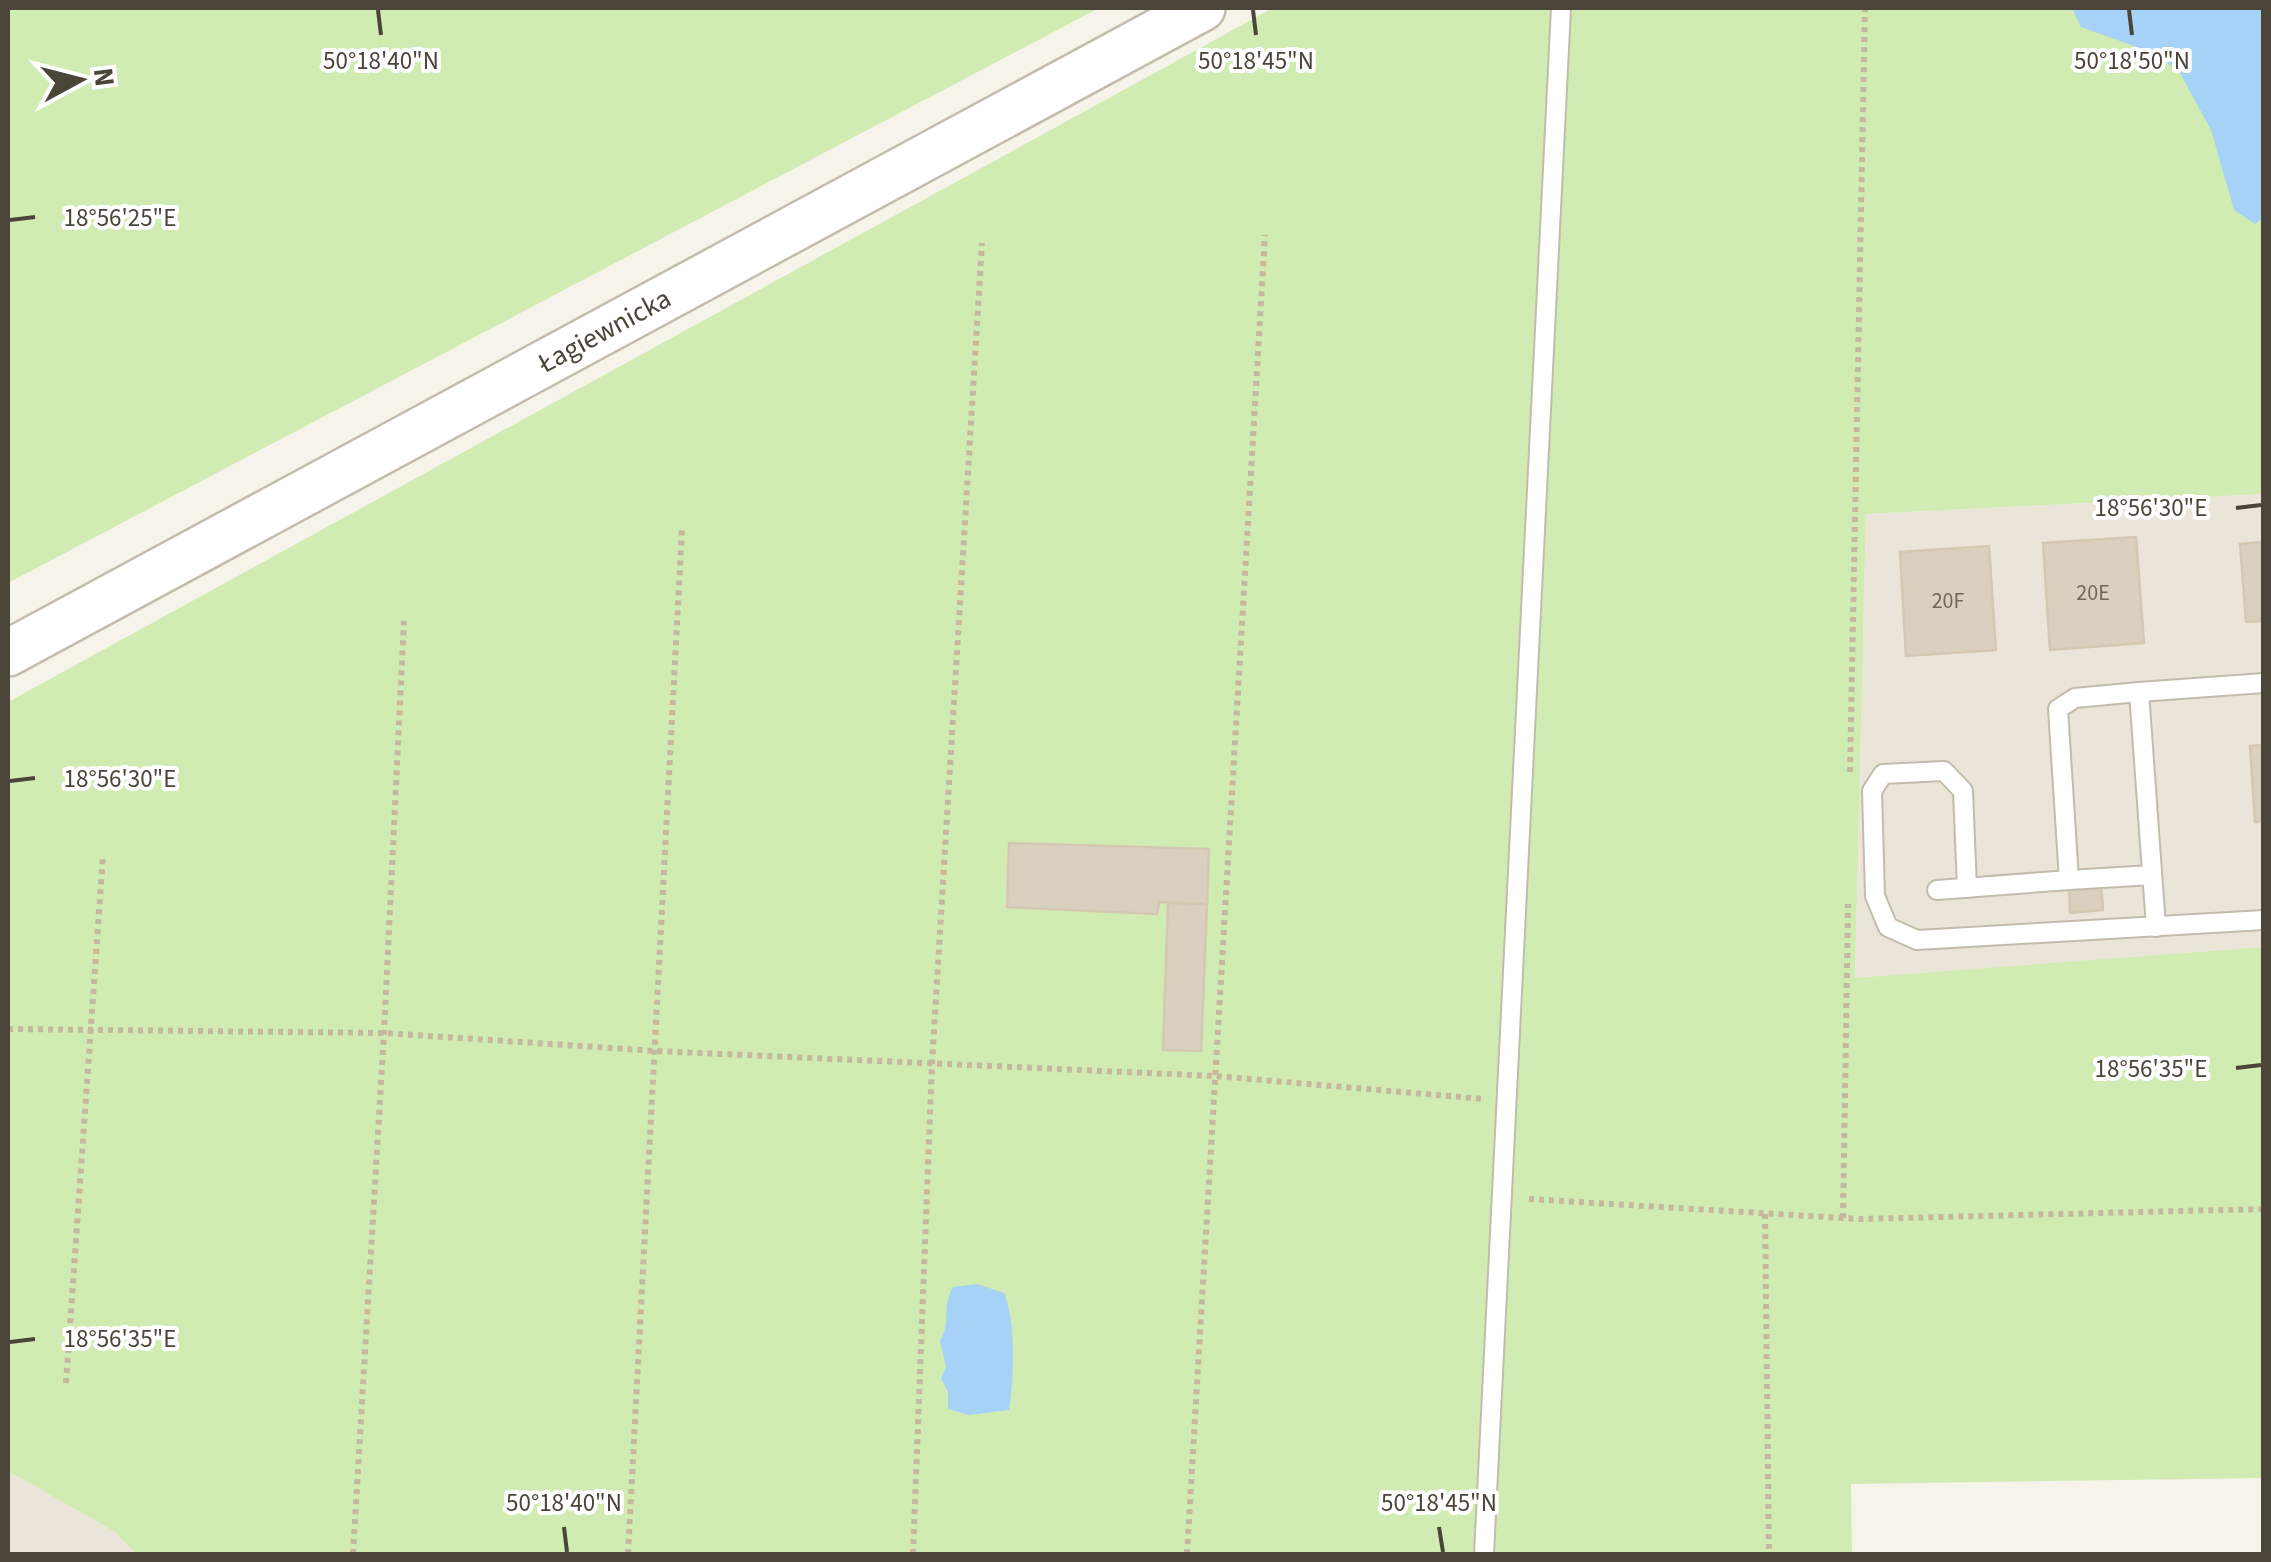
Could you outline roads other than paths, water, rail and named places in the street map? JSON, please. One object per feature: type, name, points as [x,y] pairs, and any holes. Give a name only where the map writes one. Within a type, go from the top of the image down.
[{"type":"street","name":"Łagiewnicka","points":[[8,652],[1202,8]]},
{"type":"lane","points":[[1484,1554],[1562,8]]},
{"type":"lane","points":[[2069,880],[2058,709],[2075,698],[2264,683]]},
{"type":"lane","points":[[2140,692],[2156,927]]},
{"type":"lane","points":[[1968,888],[1963,791],[1944,771],[1884,774],[1872,792],[1875,896],[1888,927],[1917,940],[2264,920]]},
{"type":"lane","points":[[1937,890],[2152,875]]},
{"type":"water","points":[[2072,8],[2263,8],[2263,218],[2255,224],[2234,210],[2211,130],[2180,73],[2156,54],[2081,27]]},
{"type":"water","points":[[977,1284],[1004,1293],[1008,1304],[1012,1384],[1009,1410],[969,1415],[948,1409],[948,1392],[941,1378],[946,1367],[940,1341],[953,1287]]}]
